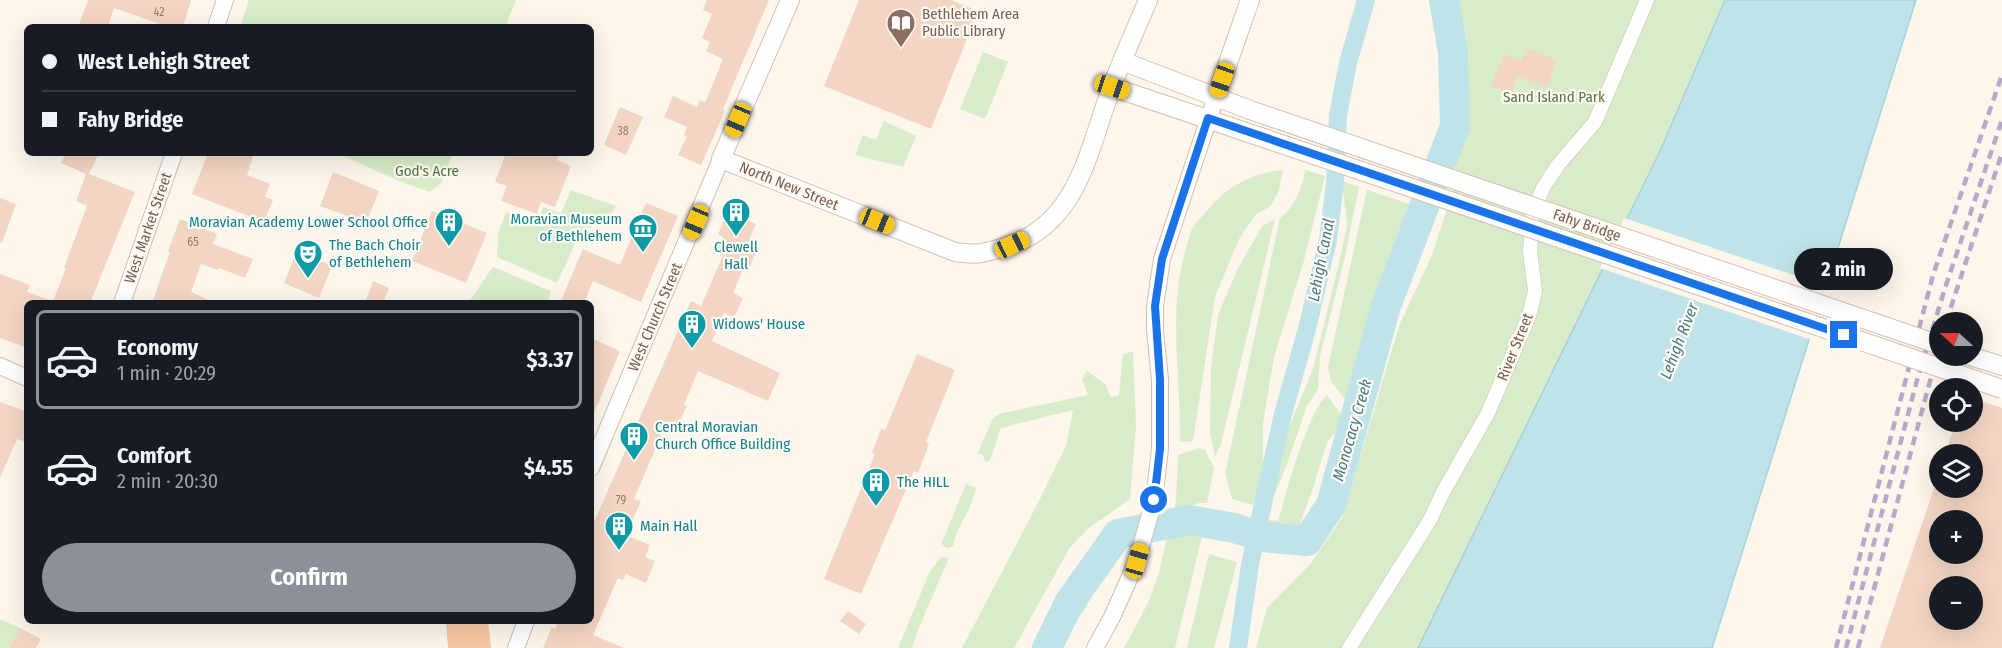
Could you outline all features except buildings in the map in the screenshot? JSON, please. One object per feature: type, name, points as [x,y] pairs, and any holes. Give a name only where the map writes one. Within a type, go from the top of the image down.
[{"type":"highway","points":[[457,624],[459,648]]},
{"type":"highway","points":[[477,624],[480,648]]},
{"type":"main road","name":"West Church Street","points":[[721,159],[790,0]]},
{"type":"main road","name":"North New Street","points":[[721,159],[949,249],[977,255],[1012,245],[1032,236],[1062,210],[1080,176],[1122,61],[1148,0]]},
{"type":"main road","points":[[1122,61],[1216,97],[1250,0]]},
{"type":"main road","points":[[1112,87],[1208,118]]},
{"type":"main road","name":"Fahy Bridge","points":[[1216,97],[1929,341]]},
{"type":"main road","name":"Fahy Bridge","points":[[1208,118],[2002,389]]},
{"type":"main road","points":[[1983,360],[2002,366]]},
{"type":"street","points":[[217,24],[225,0]]},
{"type":"street","name":"River Street","points":[[1349,648],[1430,520],[1443,492],[1488,414],[1529,316],[1535,291],[1530,250],[1533,212],[1543,188],[1558,165],[1595,122],[1647,0]]},
{"type":"street","points":[[1095,648],[1112,617],[1137,561],[1154,500],[1160,449],[1160,380],[1155,306],[1162,259],[1216,97]]},
{"type":"street","name":"West Market Street","points":[[123,300],[173,156]]},
{"type":"street","name":"West Church Street","points":[[594,461],[721,159]]},
{"type":"street","points":[[0,366],[24,377]]},
{"type":"street","points":[[515,624],[517,645]]},
{"type":"street","points":[[517,645],[525,624]]},
{"type":"green space","points":[[249,0],[516,0],[506,24],[241,24]]},
{"type":"green space","name":"Sand Island Park","points":[[1449,0],[1725,0],[1661,149],[1418,648],[1256,648],[1267,608],[1311,563],[1342,518],[1399,326],[1432,255],[1453,190],[1459,116]]},
{"type":"green space","points":[[983,52],[1008,62],[985,119],[960,109]]},
{"type":"green space","points":[[884,121],[916,136],[903,167],[855,155],[863,135],[876,140]]},
{"type":"green space","name":"God's Acre","points":[[343,156],[452,156],[441,183],[430,192]]},
{"type":"green space","points":[[1283,170],[1279,190],[1271,206],[1256,214],[1239,239],[1215,297],[1193,441],[1180,442],[1176,318],[1181,269],[1191,231],[1211,206],[1235,186],[1262,174]]},
{"type":"green space","points":[[1305,170],[1325,176],[1303,264],[1274,357],[1263,424],[1263,472],[1253,505],[1232,499],[1225,474],[1280,218],[1290,209],[1297,197]]},
{"type":"green space","points":[[1342,181],[1359,187],[1345,257],[1320,356],[1318,389],[1307,406],[1269,508],[1290,425],[1313,369],[1338,267],[1347,225]]},
{"type":"green space","points":[[571,190],[616,206],[607,220],[581,231],[557,283],[497,257],[498,233],[506,212],[537,224],[543,207],[561,213]]},
{"type":"green space","points":[[1367,190],[1415,206],[1395,270],[1373,310],[1366,357],[1349,405],[1331,381],[1328,367]]},
{"type":"green space","points":[[1275,219],[1221,444],[1215,456],[1210,433],[1211,367],[1218,315],[1237,270],[1262,226]]},
{"type":"green space","points":[[493,267],[551,291],[548,300],[470,300]]},
{"type":"green space","points":[[1133,351],[1136,426],[1130,499],[1090,527],[1070,547],[1014,648],[962,648],[1066,446],[1073,410],[1001,428],[990,460],[985,462],[983,455],[978,453],[993,418],[999,414],[1088,395],[1082,379],[1087,371],[1106,385],[1111,398],[1119,395],[1123,354]]},
{"type":"green space","points":[[1327,395],[1346,421],[1327,442],[1298,529],[1279,534],[1262,526],[1265,520],[1278,521],[1305,435],[1312,418]]},
{"type":"green space","points":[[1198,448],[1205,450],[1214,468],[1207,503],[1199,503],[1174,512],[1178,455]]},
{"type":"green space","points":[[966,484],[976,488],[974,496],[953,546],[948,548],[941,544]]},
{"type":"green space","points":[[1168,534],[1202,536],[1175,648],[1124,648],[1148,603],[1158,576]]},
{"type":"green space","points":[[1209,554],[1237,562],[1214,648],[1187,648]]},
{"type":"green space","points":[[941,557],[947,557],[948,560],[912,648],[898,648],[930,571]]},
{"type":"green space","points":[[1105,569],[1084,611],[1068,628],[1057,648],[1054,648],[1077,603]]},
{"type":"green space","points":[[0,619],[20,628],[9,648],[0,648]]},
{"type":"water","name":"Lehigh River","points":[[1725,0],[1916,0],[1712,648],[1418,648],[1661,149]]},
{"type":"pier","points":[[1624,218],[1829,287],[1812,340],[1600,268]]},
{"type":"waterway","name":"Lehigh Canal","points":[[1238,648],[1250,565],[1264,499],[1283,414],[1307,329],[1328,240],[1335,183],[1338,115],[1348,63],[1366,0]]},
{"type":"waterway","name":"Monocacy Creek","points":[[1047,648],[1069,603],[1118,534],[1189,520],[1234,528],[1263,537],[1307,541],[1331,505],[1386,306],[1455,126],[1453,52],[1444,0]]},
{"type":"railway","points":[[1836,648],[1933,275],[2002,75]]},
{"type":"railway","points":[[1846,648],[1919,373],[2002,120]]},
{"type":"railway","points":[[1949,312],[2002,153]]},
{"type":"railway","points":[[1858,648],[1934,366]]},
{"type":"place","name":"Bethlehem Area Public Library","points":[[901,48]]},
{"type":"place","name":"Clewell Hall","points":[[736,238]]},
{"type":"place","name":"Moravian Academy Lower School Office","points":[[449,248]]},
{"type":"place","name":"Moravian Museum of Bethlehem","points":[[643,254]]},
{"type":"place","name":"The Bach Choir of Bethlehem","points":[[308,280]]},
{"type":"place","name":"Widows' House","points":[[692,350]]},
{"type":"place","name":"Central Moravian Church Office Building","points":[[634,462]]},
{"type":"place","name":"The HILL","points":[[876,508]]},
{"type":"place","name":"Main Hall","points":[[619,552]]},
{"type":"route","points":[[1154,500],[1160,449],[1160,380],[1155,306],[1162,259],[1208,118],[1844,335]]}]
